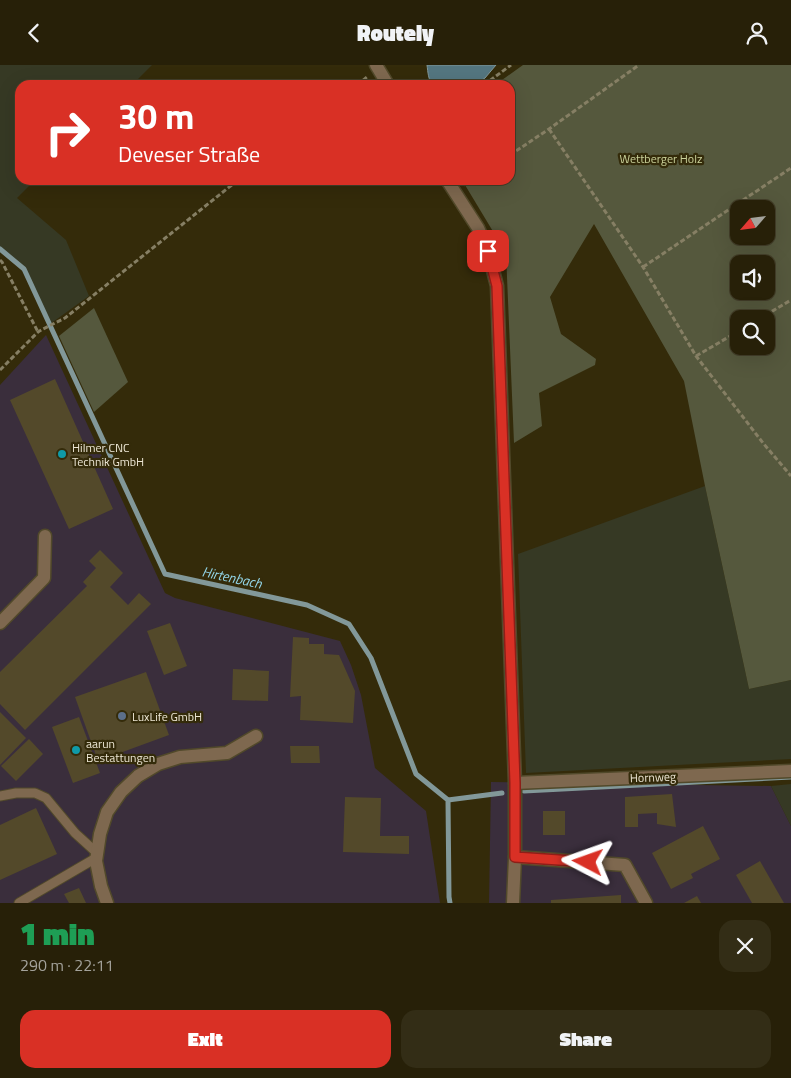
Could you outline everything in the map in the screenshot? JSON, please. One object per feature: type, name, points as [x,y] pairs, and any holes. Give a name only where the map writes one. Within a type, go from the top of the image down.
[{"type":"street","points":[[376,65],[385,80]]},
{"type":"street","points":[[450,185],[478,228],[488,251],[497,286],[515,783],[514,903]]},
{"type":"street","points":[[0,623],[44,578],[45,536]]},
{"type":"street","points":[[107,903],[101,886],[96,855],[107,812],[121,792],[138,776],[158,764],[180,757],[227,753],[256,737]]},
{"type":"street","name":"Hornweg","points":[[515,783],[791,771]]},
{"type":"street","points":[[515,857],[625,865],[646,903]]},
{"type":"lane","points":[[0,796],[16,793],[35,793],[46,798],[96,855],[19,903]]},
{"type":"path","points":[[491,80],[511,65]]},
{"type":"path","points":[[515,152],[638,65]]},
{"type":"path","points":[[549,129],[644,267],[696,356],[791,476]]},
{"type":"path","points":[[644,267],[791,168]]},
{"type":"path","points":[[0,370],[43,329],[65,318],[232,185]]},
{"type":"path","points":[[0,260],[38,333]]},
{"type":"path","points":[[774,310],[791,300]]},
{"type":"path","points":[[696,356],[730,336]]},
{"type":"shaded area","points":[[46,335],[165,593],[175,598],[340,641],[351,665],[361,695],[375,768],[426,811],[440,903],[0,903],[0,385]]},
{"type":"shaded area","points":[[491,782],[771,786],[791,826],[791,903],[489,903]]},
{"type":"green space","points":[[0,65],[152,65],[137,80],[15,80],[15,185],[30,185],[17,198],[66,240],[89,296],[50,324],[26,269],[0,249]]},
{"type":"green space","name":"Wettberger Holz","points":[[523,65],[791,65],[791,680],[749,689],[684,381],[594,224],[550,297],[561,334],[596,359],[595,365],[539,393],[542,426],[514,443],[506,253],[465,185],[515,185],[515,80],[502,80]]},
{"type":"green space","points":[[94,308],[128,382],[94,412],[59,336]]},
{"type":"green space","points":[[705,486],[749,689],[791,680],[791,759],[526,773],[518,554]]},
{"type":"green space","points":[[791,784],[791,826],[771,786]]},
{"type":"water","points":[[427,65],[496,65],[482,80],[430,80]]},
{"type":"building","name":"Hilmer CNC Technik GmbH","points":[[55,379],[113,509],[69,529],[10,400]]},
{"type":"building","points":[[100,550],[123,573],[110,587],[128,605],[139,593],[151,604],[25,730],[0,704],[0,672],[87,586],[83,582],[96,568],[89,561]]},
{"type":"building","points":[[170,623],[187,666],[164,675],[147,631]]},
{"type":"building","points":[[293,637],[309,638],[309,644],[324,644],[324,654],[339,655],[355,691],[353,723],[300,720],[301,696],[290,697]]},
{"type":"building","points":[[233,669],[269,671],[268,701],[232,700]]},
{"type":"building","name":"LuxLife GmbH","points":[[146,672],[169,735],[98,761],[75,697]]},
{"type":"building","points":[[0,712],[26,738],[0,765]]},
{"type":"building","name":"aarun Bestattungen","points":[[79,717],[100,773],[73,783],[52,727]]},
{"type":"building","points":[[29,739],[43,754],[16,781],[1,766]]},
{"type":"building","points":[[290,746],[319,746],[320,763],[291,763]]},
{"type":"building","points":[[672,794],[676,827],[657,824],[657,813],[638,814],[638,827],[625,827],[625,797]]},
{"type":"building","points":[[345,797],[381,798],[380,836],[409,836],[409,854],[343,852]]},
{"type":"building","points":[[36,808],[57,854],[0,880],[0,825]]},
{"type":"building","points":[[543,811],[565,811],[565,835],[543,835]]},
{"type":"building","points":[[703,826],[720,859],[691,874],[693,878],[671,889],[652,853]]},
{"type":"building","points":[[760,861],[784,903],[752,903],[736,875]]},
{"type":"building","points":[[79,888],[86,903],[69,903],[64,894]]},
{"type":"building","points":[[621,895],[621,903],[551,903],[551,900]]},
{"type":"building","points":[[697,896],[701,903],[684,903]]},
{"type":"waterway","name":"Hirtenbach","points":[[0,249],[24,269],[165,574],[307,605],[349,624],[371,658],[416,774],[448,800],[450,903]]},
{"type":"waterway","points":[[524,791],[791,777]]},
{"type":"waterway","points":[[448,800],[502,793]]},
{"type":"place","name":"Hilmer CNC Technik GmbH","points":[[62,454]]},
{"type":"place","name":"LuxLife GmbH","points":[[122,716]]},
{"type":"place","name":"aarun Bestattungen","points":[[76,750]]},
{"type":"route","points":[[488,251],[497,286],[515,783],[515,857],[588,862]]}]
